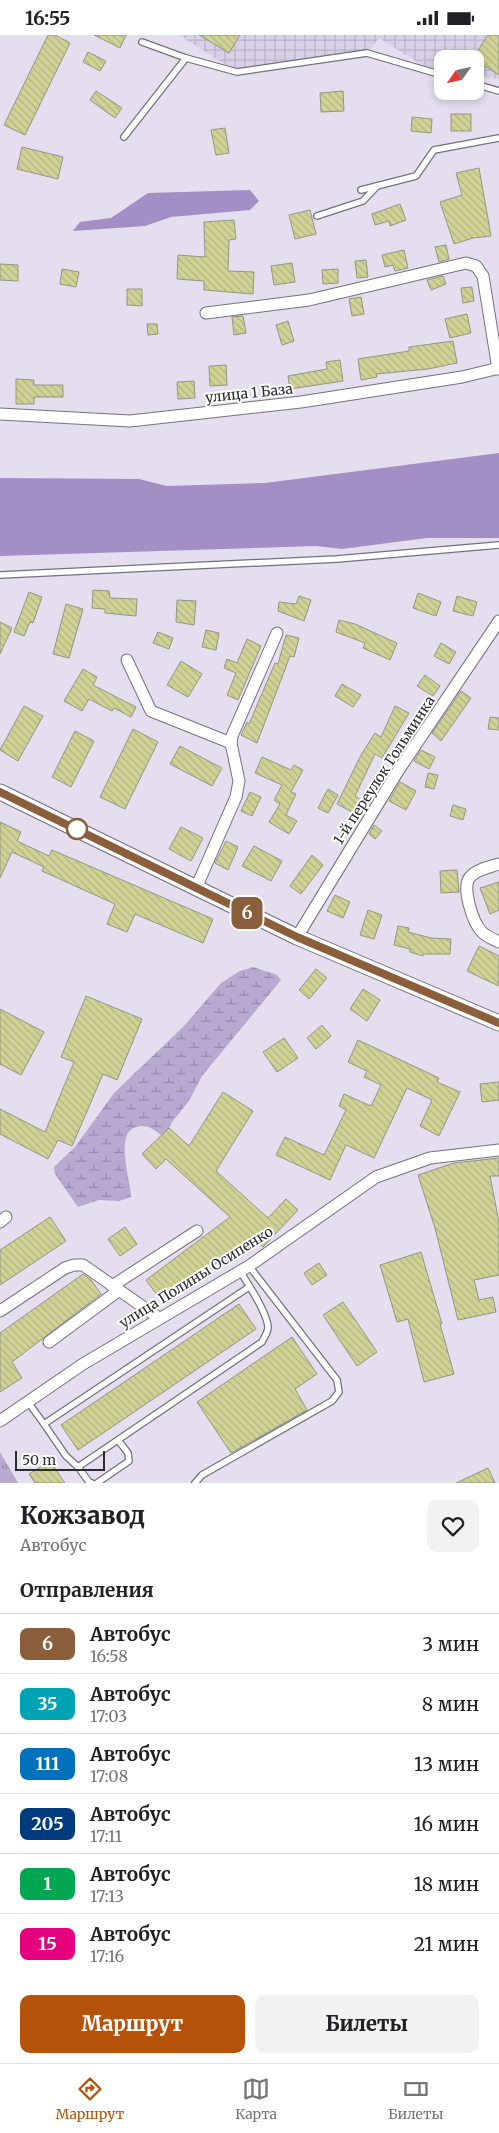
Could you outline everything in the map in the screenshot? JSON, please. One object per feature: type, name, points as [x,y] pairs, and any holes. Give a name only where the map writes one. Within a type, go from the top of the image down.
[{"type":"main road","points":[[0,792],[297,937],[499,1023]]},
{"type":"street","points":[[206,313],[309,300],[466,263],[476,266],[483,276],[498,368]]},
{"type":"street","name":"улица 1 База","points":[[0,414],[130,421],[301,402],[462,377],[498,368]]},
{"type":"street","name":"1-й переулок Гольминка","points":[[297,937],[398,771],[499,621]]},
{"type":"street","points":[[196,888],[236,797],[239,781],[231,743],[277,633]]},
{"type":"street","points":[[128,660],[151,711],[231,743]]},
{"type":"street","points":[[499,864],[476,872],[467,882],[466,888],[475,923],[482,932],[499,942]]},
{"type":"street","name":"улица Полины Осипенко","points":[[0,1421],[83,1364],[244,1269],[376,1177],[430,1158],[499,1150]]},
{"type":"street","points":[[49,1341],[115,1288],[197,1231]]},
{"type":"street","points":[[0,1311],[65,1268],[83,1265],[159,1318]]},
{"type":"lane","points":[[142,42],[186,58],[237,72],[368,53],[434,73]]},
{"type":"lane","points":[[124,137],[186,58]]},
{"type":"lane","points":[[484,87],[499,91]]},
{"type":"lane","points":[[361,190],[416,176],[434,150],[499,138]]},
{"type":"lane","points":[[317,216],[363,201],[377,186]]},
{"type":"lane","points":[[0,575],[337,559],[499,545]]},
{"type":"lane","points":[[78,1467],[262,1342],[268,1327],[249,1287],[244,1269]]},
{"type":"lane","points":[[195,1483],[202,1475],[332,1401],[339,1392],[337,1379],[244,1269]]},
{"type":"lane","points":[[44,1424],[249,1287]]},
{"type":"lane","points":[[28,1402],[66,1456],[92,1483]]},
{"type":"lane","points":[[97,1483],[129,1461],[128,1453],[118,1440]]},
{"type":"shaded area","points":[[179,35],[499,35],[499,79],[484,77],[484,50],[434,50],[434,70],[428,69],[379,38],[367,53],[277,62],[259,73],[237,72]]},
{"type":"shaded area","points":[[250,190],[259,201],[250,210],[171,217],[145,226],[73,231],[80,222],[111,218],[148,193]]},
{"type":"shaded area","points":[[499,453],[499,538],[427,538],[342,549],[316,546],[0,556],[0,478],[139,479],[167,486],[265,483]]},
{"type":"green space","points":[[253,967],[277,975],[281,980],[202,1076],[189,1101],[172,1122],[167,1133],[161,1135],[143,1126],[129,1131],[126,1138],[125,1158],[131,1197],[119,1201],[99,1200],[78,1207],[55,1174],[54,1167],[75,1147],[114,1093],[184,1026],[221,983],[240,971]]},
{"type":"green space","points":[[0,1452],[18,1483],[0,1483]]},
{"type":"building","points":[[48,35],[55,35],[70,43],[25,135],[4,125]]},
{"type":"building","points":[[94,35],[126,35],[120,48]]},
{"type":"building","points":[[199,35],[240,35],[229,53]]},
{"type":"building","points":[[488,35],[499,35],[499,75],[484,65],[484,50],[478,50]]},
{"type":"building","points":[[88,52],[106,61],[100,71],[83,62]]},
{"type":"building","points":[[96,91],[122,108],[115,118],[90,100]]},
{"type":"building","points":[[343,91],[344,111],[321,112],[320,93]]},
{"type":"building","points":[[451,114],[471,114],[471,131],[451,131]]},
{"type":"building","points":[[412,117],[432,119],[431,133],[411,131]]},
{"type":"building","points":[[225,128],[229,153],[216,155],[211,130]]},
{"type":"building","points":[[22,147],[63,157],[58,179],[17,169]]},
{"type":"building","points":[[479,168],[491,236],[473,238],[454,244],[440,202],[462,195],[456,173]]},
{"type":"building","points":[[400,204],[406,220],[390,226],[389,221],[375,225],[372,214]]},
{"type":"building","points":[[310,210],[316,234],[295,239],[289,215]]},
{"type":"building","points":[[234,220],[236,239],[229,240],[228,271],[254,272],[253,294],[204,290],[204,281],[177,279],[178,255],[205,257],[204,222]]},
{"type":"building","points":[[446,245],[449,259],[439,262],[435,247]]},
{"type":"building","points":[[404,250],[408,268],[395,271],[393,265],[385,267],[382,255]]},
{"type":"building","points":[[366,260],[368,277],[357,278],[355,261]]},
{"type":"building","points":[[292,263],[295,282],[274,285],[271,266]]},
{"type":"building","points":[[0,264],[18,265],[18,281],[0,280]]},
{"type":"building","points":[[62,269],[79,272],[76,287],[60,284]]},
{"type":"building","points":[[338,269],[338,283],[323,284],[322,270]]},
{"type":"building","points":[[443,276],[446,284],[431,290],[427,280]]},
{"type":"building","points":[[472,287],[474,301],[463,303],[461,288]]},
{"type":"building","points":[[127,289],[142,289],[142,306],[127,305]]},
{"type":"building","points":[[361,297],[364,314],[352,316],[349,299]]},
{"type":"building","points":[[467,314],[471,333],[450,338],[445,319]]},
{"type":"building","points":[[243,316],[246,333],[234,335],[232,317]]},
{"type":"building","points":[[288,321],[294,341],[282,345],[276,325]]},
{"type":"building","points":[[147,324],[157,324],[158,334],[148,335]]},
{"type":"building","points":[[453,341],[457,363],[428,369],[376,374],[377,377],[361,380],[358,359],[409,351],[409,347]]},
{"type":"building","points":[[340,360],[343,381],[290,389],[288,376],[327,369],[326,362]]},
{"type":"building","points":[[226,365],[227,385],[210,386],[209,366]]},
{"type":"building","points":[[16,379],[34,380],[34,385],[63,385],[63,397],[34,397],[34,404],[16,404]]},
{"type":"building","points":[[194,381],[195,398],[178,399],[177,382]]},
{"type":"building","points":[[93,590],[109,591],[110,598],[137,599],[136,616],[105,613],[105,609],[92,608]]},
{"type":"building","points":[[29,592],[42,597],[33,623],[30,622],[24,636],[14,632]]},
{"type":"building","points":[[418,593],[441,602],[436,616],[413,608]]},
{"type":"building","points":[[299,596],[311,600],[304,621],[278,611],[279,602],[296,604]]},
{"type":"building","points":[[457,596],[477,602],[473,616],[453,611]]},
{"type":"building","points":[[177,600],[196,601],[194,625],[176,622]]},
{"type":"building","points":[[66,604],[83,609],[69,658],[53,654]]},
{"type":"building","points":[[339,620],[355,624],[397,643],[390,660],[363,648],[365,643],[336,632]]},
{"type":"building","points":[[0,622],[12,628],[0,654]]},
{"type":"building","points":[[206,630],[219,633],[216,650],[202,647]]},
{"type":"building","points":[[158,632],[173,638],[169,649],[153,643]]},
{"type":"building","points":[[286,635],[299,638],[294,657],[290,656],[257,743],[241,735],[247,722],[249,724],[275,663],[278,664]]},
{"type":"building","points":[[247,639],[261,646],[238,700],[227,695],[236,673],[224,668],[227,659],[237,663]]},
{"type":"building","points":[[441,643],[456,652],[449,664],[434,656]]},
{"type":"building","points":[[181,661],[202,674],[188,697],[167,685]]},
{"type":"building","points":[[83,669],[97,677],[93,685],[136,707],[131,717],[114,708],[112,711],[89,699],[82,711],[64,701]]},
{"type":"building","points":[[425,675],[440,686],[433,696],[417,686]]},
{"type":"building","points":[[342,684],[361,695],[353,707],[335,696]]},
{"type":"building","points":[[461,691],[471,698],[441,741],[432,733]]},
{"type":"building","points":[[24,706],[43,716],[18,761],[0,750]]},
{"type":"building","points":[[395,706],[409,713],[382,758],[375,754],[355,796],[361,800],[354,813],[337,804],[361,755],[375,733],[381,737]]},
{"type":"building","points":[[490,717],[499,718],[499,730],[488,729]]},
{"type":"building","points":[[133,729],[158,742],[125,809],[100,797]]},
{"type":"building","points":[[75,731],[94,741],[71,787],[52,777]]},
{"type":"building","points":[[180,746],[222,768],[212,786],[170,764]]},
{"type":"building","points":[[421,750],[435,757],[429,769],[414,761]]},
{"type":"building","points":[[262,757],[291,770],[294,765],[303,770],[291,792],[296,794],[286,815],[297,821],[289,834],[269,822],[280,804],[274,800],[282,785],[255,773]]},
{"type":"building","points":[[428,773],[438,775],[434,789],[425,787]]},
{"type":"building","points":[[400,782],[416,791],[406,810],[389,801]]},
{"type":"building","points":[[328,789],[338,795],[328,813],[318,808]]},
{"type":"building","points":[[250,792],[261,797],[252,816],[241,811]]},
{"type":"building","points":[[453,805],[466,809],[463,820],[450,816]]},
{"type":"building","points":[[0,822],[21,832],[17,841],[49,856],[52,850],[213,919],[203,943],[135,914],[127,932],[107,924],[115,904],[42,871],[44,867],[12,852],[0,878]]},
{"type":"building","points":[[374,825],[382,831],[375,839],[369,834]]},
{"type":"building","points":[[181,827],[203,838],[191,861],[169,849]]},
{"type":"building","points":[[226,841],[238,847],[228,870],[215,863]]},
{"type":"building","points":[[254,846],[282,861],[271,881],[242,866]]},
{"type":"building","points":[[312,855],[323,865],[301,894],[290,886]]},
{"type":"building","points":[[457,870],[459,892],[441,893],[440,871]]},
{"type":"building","points":[[499,882],[499,910],[490,914],[480,888]]},
{"type":"building","points":[[335,895],[350,902],[343,918],[327,911]]},
{"type":"building","points":[[368,910],[382,915],[374,939],[360,935]]},
{"type":"building","points":[[398,926],[409,928],[408,932],[431,938],[451,939],[450,954],[423,954],[423,956],[410,952],[410,949],[394,945]]},
{"type":"building","points":[[479,946],[499,956],[499,986],[467,971]]},
{"type":"building","points":[[316,969],[327,978],[309,999],[299,990]]},
{"type":"building","points":[[363,989],[380,1000],[367,1021],[350,1009]]},
{"type":"building","points":[[86,996],[142,1019],[117,1080],[103,1074],[72,1146],[58,1140],[48,1159],[0,1134],[0,1109],[45,1132],[74,1062],[61,1057]]},
{"type":"building","points":[[0,1009],[44,1032],[21,1075],[0,1064]]},
{"type":"building","points":[[322,1025],[331,1036],[316,1049],[307,1038]]},
{"type":"building","points":[[284,1038],[298,1058],[277,1072],[263,1052]]},
{"type":"building","points":[[358,1040],[439,1078],[437,1082],[460,1092],[439,1136],[420,1126],[432,1100],[407,1088],[374,1158],[346,1145],[330,1180],[276,1155],[285,1137],[324,1155],[346,1110],[339,1106],[344,1094],[371,1106],[381,1085],[364,1077],[367,1071],[348,1062]]},
{"type":"building","points":[[499,1082],[499,1100],[482,1102],[480,1084]]},
{"type":"building","points":[[223,1092],[253,1111],[216,1171],[268,1218],[286,1199],[298,1210],[263,1247],[252,1237],[163,1303],[146,1280],[230,1217],[166,1159],[156,1169],[142,1154],[169,1128],[189,1146]]},
{"type":"building","points":[[499,1158],[499,1176],[490,1176],[499,1222],[499,1275],[474,1280],[479,1300],[493,1297],[496,1312],[458,1320],[435,1228],[418,1175],[454,1163]]},
{"type":"building","points":[[50,1217],[66,1241],[0,1285],[0,1250]]},
{"type":"building","points":[[125,1227],[137,1244],[120,1256],[108,1239]]},
{"type":"building","points":[[421,1252],[454,1374],[424,1382],[408,1319],[397,1322],[380,1265]]},
{"type":"building","points":[[319,1263],[327,1275],[312,1285],[304,1273]]},
{"type":"building","points":[[83,1274],[91,1280],[101,1294],[12,1362],[22,1378],[0,1392],[0,1333]]},
{"type":"building","points":[[343,1302],[377,1352],[357,1366],[323,1315]]},
{"type":"building","points":[[239,1304],[256,1329],[78,1450],[61,1425]]},
{"type":"building","points":[[292,1337],[317,1374],[295,1389],[307,1410],[231,1453],[197,1402]]},
{"type":"building","points":[[50,1461],[65,1483],[35,1483],[29,1474]]},
{"type":"building","points":[[488,1468],[495,1483],[456,1483]]},
{"type":"bus line","name":"6","points":[[0,792],[297,937],[499,1023]]}]
